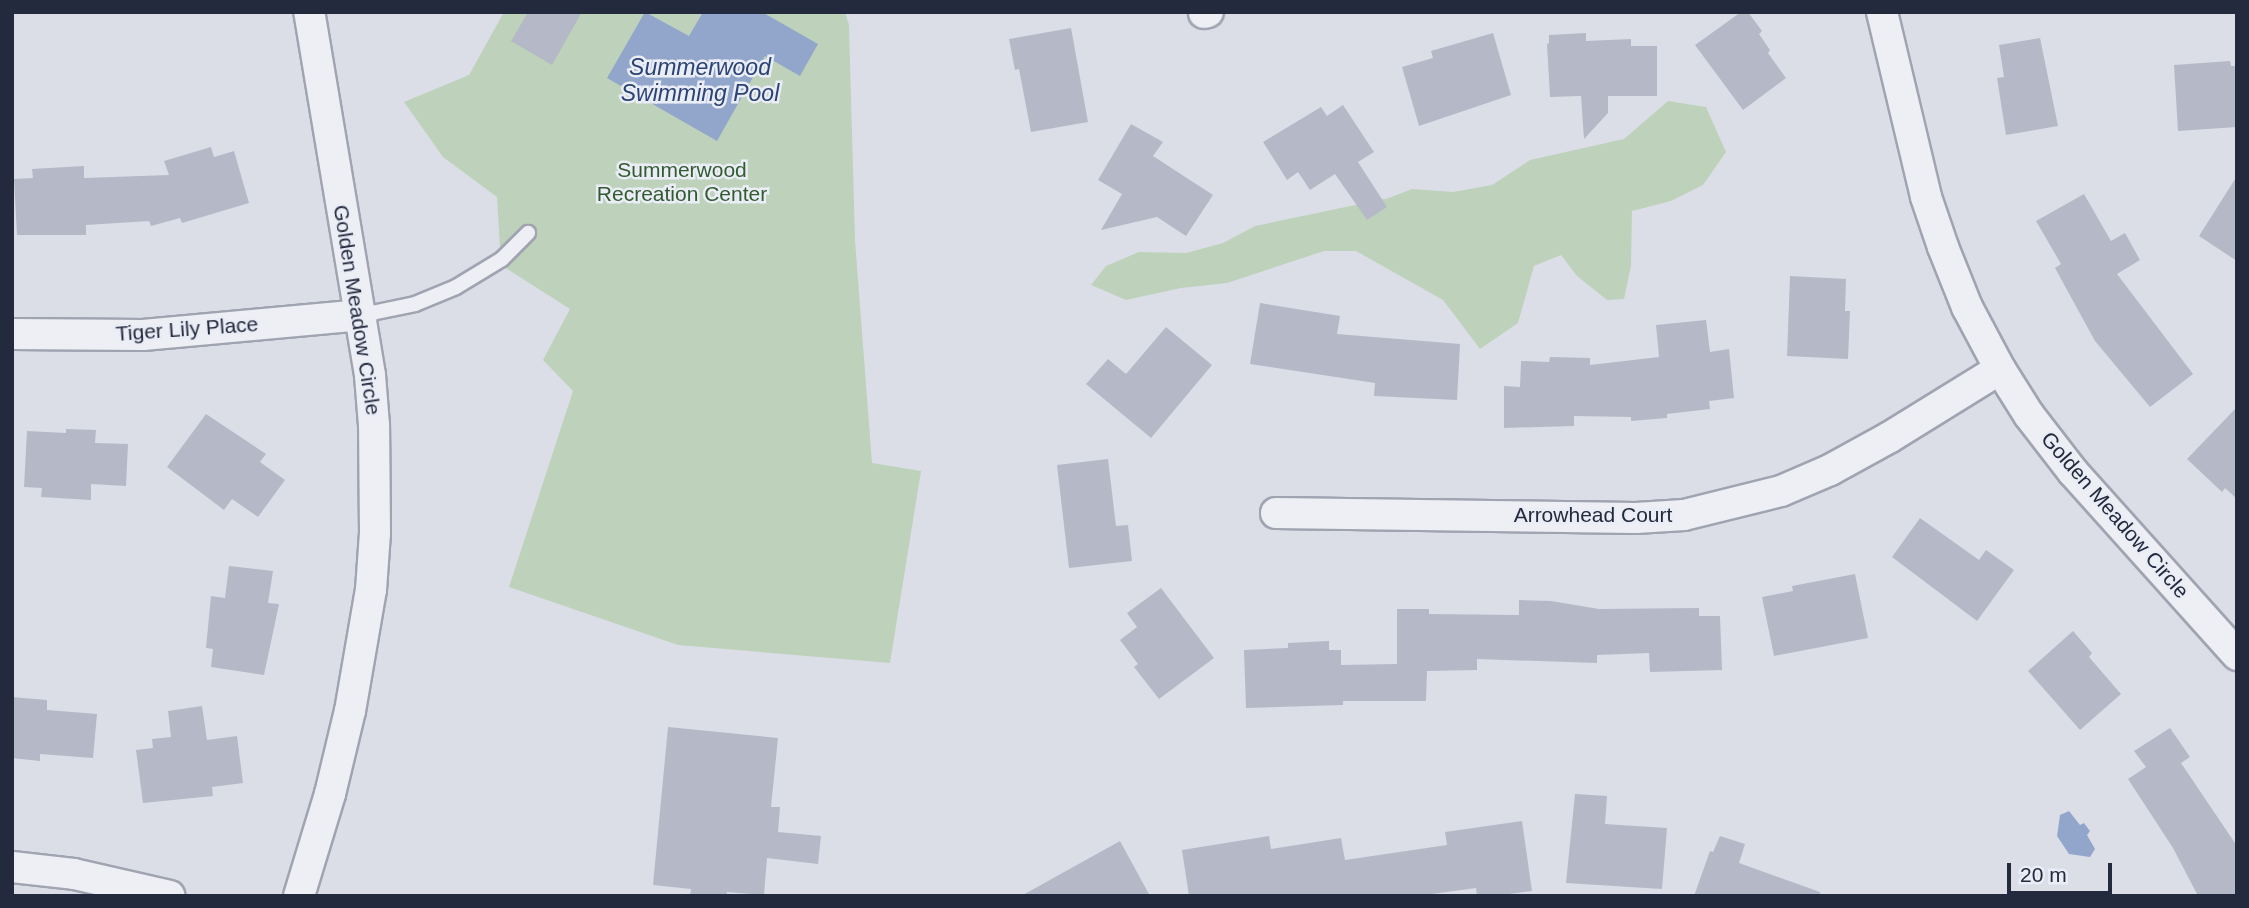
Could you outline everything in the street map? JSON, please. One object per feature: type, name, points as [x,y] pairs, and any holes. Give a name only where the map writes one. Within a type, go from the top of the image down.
[{"type":"street","name":"Golden Meadow Circle","points":[[299,896],[330,794],[350,711],[371,590],[375,533],[374,425],[362,315],[309,12]]},
{"type":"street","name":"Golden Meadow Circle","points":[[1882,12],[1926,197],[1967,307],[2000,369],[2029,415],[2073,472],[2237,655]]},
{"type":"street","name":"Tiger Lily Place","points":[[12,334],[143,335],[362,315]]},
{"type":"street","name":"Arrowhead Court","points":[[1276,513],[1636,518],[1684,515],[1781,491],[1830,470],[1890,437],[2000,369]]},
{"type":"street","points":[[12,867],[98,879],[170,896]]},
{"type":"lane","points":[[362,315],[415,304],[456,288],[502,259],[528,233]]},
{"type":"green space","name":"Summerwood Recreation Center","points":[[504,12],[845,12],[849,25],[855,240],[872,463],[921,471],[890,663],[678,645],[509,587],[573,391],[543,360],[570,309],[501,265],[497,197],[443,157],[404,102],[469,75]]},
{"type":"green space","points":[[1668,101],[1706,107],[1726,152],[1703,185],[1671,201],[1632,211],[1631,266],[1624,299],[1607,300],[1577,276],[1561,255],[1534,266],[1518,323],[1480,349],[1443,300],[1356,251],[1324,251],[1227,283],[1181,288],[1126,300],[1091,285],[1106,266],[1139,252],[1186,253],[1223,243],[1255,226],[1389,198],[1412,189],[1453,192],[1492,185],[1530,160],[1624,139]]},
{"type":"water","name":"Summerwood Swimming Pool","points":[[645,12],[689,36],[703,12],[762,12],[818,44],[800,76],[765,56],[717,141],[607,78]]},
{"type":"water","points":[[2069,811],[2080,825],[2084,823],[2090,831],[2087,835],[2095,849],[2090,857],[2069,854],[2057,836],[2060,815]]},
{"type":"building","points":[[528,12],[582,12],[552,65],[511,41]]},
{"type":"building","points":[[1741,12],[1748,12],[1762,31],[1759,34],[1770,50],[1768,53],[1786,78],[1743,110],[1695,45]]},
{"type":"building","points":[[1071,28],[1088,122],[1031,132],[1019,69],[1015,70],[1009,39]]},
{"type":"building","points":[[1493,33],[1511,95],[1419,126],[1402,67],[1433,58],[1431,51]]},
{"type":"building","points":[[1586,33],[1586,41],[1631,39],[1631,46],[1657,46],[1657,96],[1608,96],[1608,113],[1584,139],[1581,96],[1550,97],[1547,44],[1549,35]]},
{"type":"building","points":[[2040,38],[2058,126],[2006,135],[1997,78],[2004,77],[1999,45]]},
{"type":"building","points":[[2230,61],[2231,66],[2237,66],[2237,127],[2178,131],[2174,65]]},
{"type":"building","points":[[1343,105],[1374,152],[1358,162],[1387,207],[1367,220],[1335,174],[1310,190],[1298,172],[1287,180],[1263,142],[1321,107],[1327,116]]},
{"type":"building","points":[[1131,124],[1163,142],[1153,156],[1213,195],[1186,236],[1157,217],[1101,230],[1122,194],[1098,180]]},
{"type":"building","points":[[211,147],[214,157],[234,151],[249,203],[182,223],[180,218],[151,226],[149,221],[86,225],[86,235],[17,235],[14,179],[33,178],[32,169],[84,166],[84,178],[169,175],[164,161]]},
{"type":"building","points":[[2237,176],[2237,261],[2199,236]]},
{"type":"building","points":[[2084,194],[2111,241],[2125,233],[2140,260],[2117,274],[2193,374],[2150,407],[2095,341],[2055,268],[2061,264],[2036,221]]},
{"type":"building","points":[[1790,276],[1846,279],[1845,311],[1850,311],[1848,359],[1787,356]]},
{"type":"building","points":[[1260,303],[1340,316],[1337,334],[1460,344],[1457,400],[1374,396],[1375,383],[1250,364]]},
{"type":"building","points":[[1706,320],[1710,352],[1729,349],[1734,398],[1709,401],[1710,409],[1667,414],[1667,418],[1631,421],[1631,417],[1574,416],[1574,426],[1504,428],[1504,386],[1520,387],[1521,361],[1549,362],[1550,357],[1590,358],[1590,365],[1659,357],[1656,325]]},
{"type":"building","points":[[1166,327],[1212,365],[1151,438],[1086,384],[1108,359],[1126,374]]},
{"type":"building","points":[[2237,407],[2237,499],[2225,488],[2222,492],[2187,459]]},
{"type":"building","points":[[206,414],[266,454],[260,462],[285,480],[258,517],[232,499],[224,510],[167,467]]},
{"type":"building","points":[[66,429],[96,430],[95,443],[128,444],[126,486],[91,484],[91,500],[41,497],[42,488],[24,487],[27,431],[66,433]]},
{"type":"building","points":[[1108,459],[1116,526],[1128,525],[1132,561],[1069,568],[1057,465]]},
{"type":"building","points":[[1920,518],[1979,560],[1986,550],[2014,570],[1977,621],[1892,557]]},
{"type":"building","points":[[229,566],[273,571],[268,603],[279,604],[264,675],[211,667],[213,649],[206,648],[211,596],[225,598]]},
{"type":"building","points":[[1855,574],[1868,638],[1774,656],[1762,597],[1793,591],[1792,586]]},
{"type":"building","points":[[1161,588],[1214,658],[1159,699],[1134,667],[1138,664],[1120,640],[1137,627],[1127,613]]},
{"type":"building","points":[[1519,600],[1551,601],[1599,609],[1699,608],[1699,616],[1720,616],[1722,670],[1650,672],[1649,653],[1597,655],[1597,663],[1477,659],[1477,670],[1427,671],[1426,701],[1343,701],[1343,705],[1246,708],[1244,650],[1288,648],[1288,643],[1329,641],[1329,650],[1341,650],[1341,665],[1397,664],[1397,609],[1429,609],[1429,614],[1519,615]]},
{"type":"building","points":[[2073,631],[2092,653],[2089,657],[2121,694],[2080,730],[2028,671]]},
{"type":"building","points":[[12,697],[47,700],[47,710],[97,714],[93,758],[40,754],[40,761],[12,758]]},
{"type":"building","points":[[202,706],[207,740],[237,736],[243,783],[212,787],[213,796],[143,803],[136,750],[153,748],[152,739],[171,737],[168,711]]},
{"type":"building","points":[[668,727],[778,738],[771,807],[780,807],[778,832],[821,836],[818,864],[767,858],[764,895],[727,892],[727,896],[690,896],[691,889],[653,885]]},
{"type":"building","points":[[2170,728],[2190,757],[2181,763],[2237,846],[2237,896],[2198,896],[2173,848],[2128,779],[2146,767],[2134,751]]},
{"type":"building","points":[[1575,794],[1607,796],[1605,824],[1667,828],[1662,889],[1566,883]]},
{"type":"building","points":[[1522,821],[1532,891],[1495,896],[1477,896],[1476,888],[1417,896],[1189,896],[1182,850],[1269,836],[1271,849],[1341,838],[1345,860],[1447,845],[1445,832]]},
{"type":"building","points":[[1720,836],[1745,844],[1739,863],[1820,892],[1820,896],[1694,896],[1710,851],[1713,852]]},
{"type":"building","points":[[1120,841],[1150,896],[1021,896]]}]
